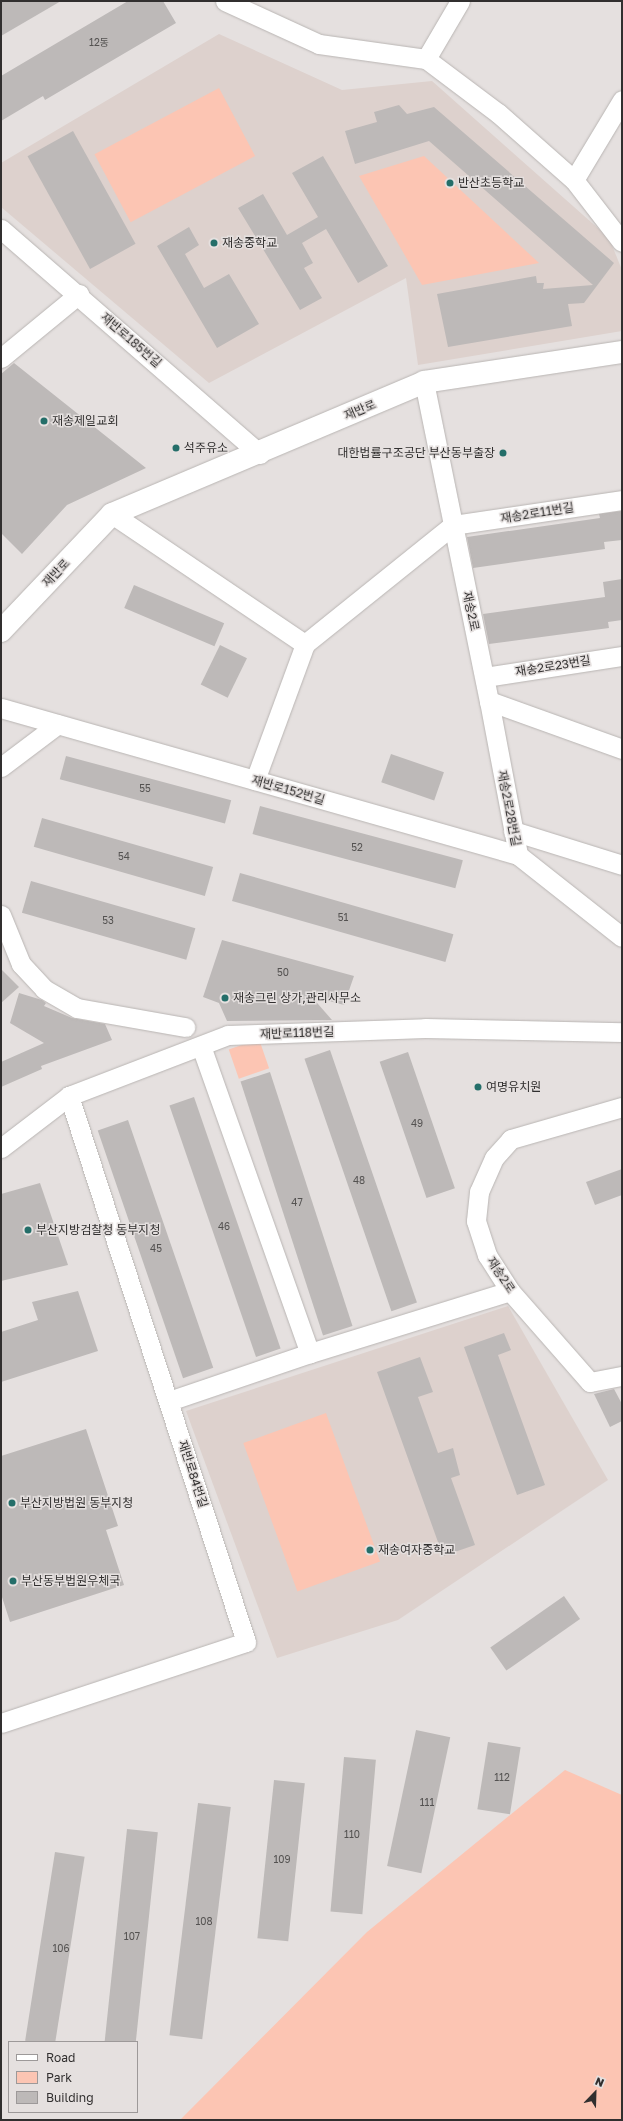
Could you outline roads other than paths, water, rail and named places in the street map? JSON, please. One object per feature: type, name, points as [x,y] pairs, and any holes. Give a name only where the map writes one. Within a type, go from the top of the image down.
[{"type":"main road","name":"재반로","points":[[1,631],[112,514],[260,454],[424,382],[622,352]]},
{"type":"street","points":[[225,1],[319,44],[426,59],[498,113],[574,180],[622,242]]},
{"type":"street","points":[[426,59],[460,1]]},
{"type":"street","points":[[574,180],[622,100]]},
{"type":"street","name":"재반로185번길","points":[[1,229],[79,294],[260,454]]},
{"type":"street","points":[[1,358],[79,294]]},
{"type":"street","name":"재송2로","points":[[424,382],[489,702]]},
{"type":"street","name":"재송2로11번길","points":[[453,525],[622,500]]},
{"type":"street","points":[[112,514],[305,644]]},
{"type":"street","points":[[255,780],[305,644],[453,525]]},
{"type":"street","name":"재송2로23번길","points":[[485,677],[622,656]]},
{"type":"street","points":[[489,702],[622,749]]},
{"type":"street","name":"재송2로28번길","points":[[489,702],[518,855],[622,937]]},
{"type":"street","name":"재반로152번길","points":[[1,708],[518,855]]},
{"type":"street","points":[[1,767],[58,724]]},
{"type":"street","points":[[514,831],[622,865]]},
{"type":"street","points":[[1,915],[21,964],[44,989],[77,1008],[185,1026]]},
{"type":"street","name":"재반로118번길","points":[[1,1148],[69,1096],[228,1035],[409,1029],[622,1032]]},
{"type":"street","points":[[201,1046],[310,1353]]},
{"type":"street","points":[[69,1096],[170,1401],[310,1353],[510,1291]]},
{"type":"street","name":"재송2로","points":[[622,1107],[511,1139],[494,1158],[479,1192],[476,1221],[487,1255],[510,1291],[590,1382],[622,1376]]},
{"type":"street","name":"재반로84번길","points":[[1,1723],[246,1642],[170,1401]]},
{"type":"place","name":"반산초등학교","points":[[450,183]]},
{"type":"place","name":"재송중학교","points":[[214,243]]},
{"type":"place","name":"재송제일교회","points":[[44,421]]},
{"type":"place","name":"석주유소","points":[[176,448]]},
{"type":"place","name":"대한법률구조공단 부산동부출장","points":[[503,453]]},
{"type":"place","name":"재송그린 상가,관리사무소","points":[[225,998]]},
{"type":"place","name":"여명유치원","points":[[478,1087]]},
{"type":"place","name":"부산지방검찰청 동부지청","points":[[28,1230]]},
{"type":"place","name":"부산지방법원 동부지청","points":[[12,1503]]},
{"type":"place","name":"재송여자중학교","points":[[370,1550]]},
{"type":"place","name":"부산동부법원우체국","points":[[13,1581]]}]
